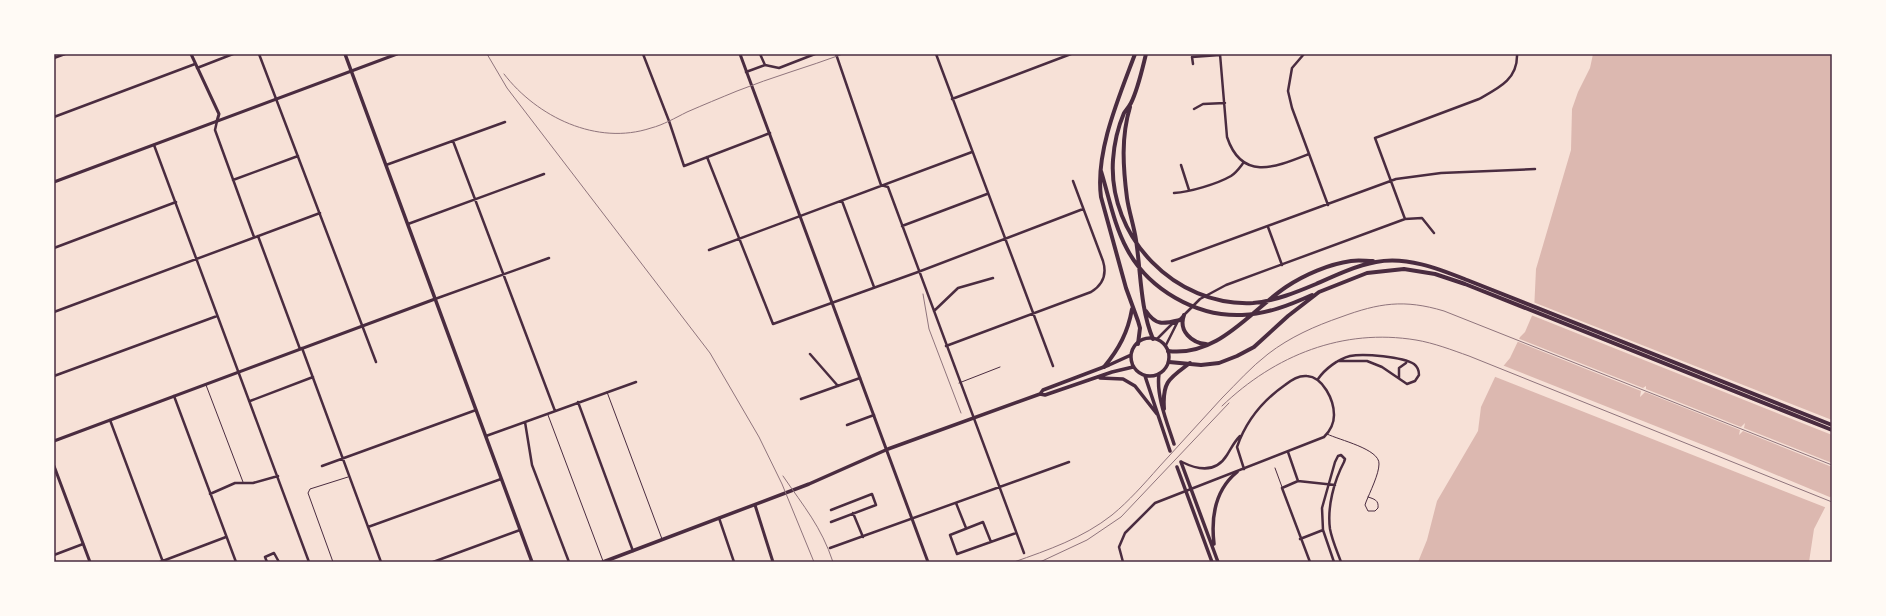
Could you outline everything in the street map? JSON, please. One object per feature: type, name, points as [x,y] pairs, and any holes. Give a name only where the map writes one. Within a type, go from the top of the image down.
[{"type":"highway","points":[[1135,54],[1110,121],[1099,182],[1101,197],[1132,308],[1140,328],[1138,344]]},
{"type":"highway","points":[[1146,54],[1125,124],[1123,147],[1127,198],[1136,239],[1148,328],[1155,339]]},
{"type":"highway","points":[[1131,103],[1124,113],[1119,128],[1113,160],[1114,186],[1122,216],[1135,240],[1154,266],[1168,277],[1184,286],[1210,297],[1236,302],[1254,303],[1291,294],[1342,273],[1377,262]]},
{"type":"highway","points":[[1101,171],[1118,230],[1127,250],[1143,272],[1169,294],[1193,307],[1211,312],[1243,315],[1279,309],[1367,273],[1404,269],[1435,274],[1466,282],[1832,425]]},
{"type":"highway","points":[[1168,351],[1183,351],[1208,345],[1228,335],[1261,306],[1287,287],[1305,276],[1322,269],[1352,260],[1407,262],[1422,264],[1832,430]]},
{"type":"highway","points":[[1169,362],[1201,365],[1219,363],[1248,350],[1319,292]]},
{"type":"highway","points":[[1104,367],[1122,343],[1130,322],[1132,308]]},
{"type":"highway","points":[[1145,309],[1152,320],[1160,323],[1178,321]]},
{"type":"highway","points":[[1184,315],[1182,320],[1184,331],[1188,338],[1199,344],[1208,345]]},
{"type":"highway","points":[[1164,409],[1163,399],[1169,380],[1173,374],[1190,363]]},
{"type":"main road","points":[[191,54],[219,114],[217,121]]},
{"type":"main road","points":[[345,54],[532,562]]},
{"type":"main road","points":[[54,182],[397,54]]},
{"type":"main road","points":[[740,54],[860,378],[888,449],[928,562]]},
{"type":"main road","points":[[54,441],[435,299]]},
{"type":"main road","points":[[1040,394],[1043,390],[1131,355],[1138,344],[1142,341],[1155,339],[1166,345],[1169,362],[1166,368],[1159,374],[1145,376]]},
{"type":"main road","points":[[1131,355],[1133,367],[1145,376],[1170,451]]},
{"type":"main road","points":[[603,562],[810,484],[888,449],[1040,394],[1045,395],[1112,372],[1133,367]]},
{"type":"main road","points":[[1159,374],[1158,382],[1174,444]]},
{"type":"main road","points":[[1095,378],[1123,379],[1135,386],[1158,414]]},
{"type":"main road","points":[[1181,462],[1218,562]]},
{"type":"main road","points":[[54,466],[90,562]]},
{"type":"main road","points":[[1177,467],[1212,562]]},
{"type":"main road","points":[[1214,549],[1213,533],[1216,505],[1222,488],[1229,478],[1237,472]]},
{"type":"main road","points":[[755,505],[773,562]]},
{"type":"street","points":[[54,58],[65,54]]},
{"type":"street","points":[[54,117],[233,54]]},
{"type":"street","points":[[259,54],[376,362]]},
{"type":"street","points":[[643,54],[669,121],[684,166],[770,133]]},
{"type":"street","points":[[760,54],[765,65]]},
{"type":"street","points":[[746,72],[765,65],[779,68],[815,54]]},
{"type":"street","points":[[836,54],[881,185]]},
{"type":"street","points":[[936,54],[987,194],[1053,366]]},
{"type":"street","points":[[952,99],[1071,54]]},
{"type":"street","points":[[1192,64],[1192,57],[1220,54],[1227,137],[1237,157],[1250,166],[1272,168],[1309,154]]},
{"type":"street","points":[[1304,54],[1292,68],[1288,91],[1292,108],[1328,205]]},
{"type":"street","points":[[1405,219],[1374,138],[1480,99],[1506,84],[1514,74],[1517,54]]},
{"type":"street","points":[[1194,109],[1203,104],[1224,103]]},
{"type":"street","points":[[217,121],[214,130],[313,377],[381,562]]},
{"type":"street","points":[[386,165],[505,122]]},
{"type":"street","points":[[453,140],[555,411]]},
{"type":"street","points":[[154,145],[309,562]]},
{"type":"street","points":[[709,250],[972,152]]},
{"type":"street","points":[[233,180],[298,156]]},
{"type":"street","points":[[707,157],[773,324],[918,272],[1083,209]]},
{"type":"street","points":[[1174,193],[1189,190],[1231,176],[1238,171],[1244,162]]},
{"type":"street","points":[[1181,165],[1189,190]]},
{"type":"street","points":[[1172,261],[1396,179],[1441,173],[1535,169]]},
{"type":"street","points":[[408,224],[544,174]]},
{"type":"street","points":[[946,346],[1090,292],[1102,282],[1105,276],[1104,266],[1073,181]]},
{"type":"street","points":[[881,185],[888,187],[998,488],[1024,553]]},
{"type":"street","points":[[902,226],[987,194]]},
{"type":"street","points":[[842,201],[874,287]]},
{"type":"street","points":[[54,248],[176,202]]},
{"type":"street","points":[[54,312],[320,213]]},
{"type":"street","points":[[1155,339],[1172,324],[1178,321],[1200,298],[1226,285],[1405,219],[1422,218],[1434,233]]},
{"type":"street","points":[[1268,227],[1282,265]]},
{"type":"street","points":[[435,299],[549,258]]},
{"type":"street","points":[[934,311],[958,288],[993,278]]},
{"type":"street","points":[[54,376],[217,316]]},
{"type":"street","points":[[1166,345],[1178,321]]},
{"type":"street","points":[[810,354],[838,386]]},
{"type":"street","points":[[1318,380],[1321,374],[1338,361],[1350,356],[1370,354],[1385,356],[1413,364],[1417,368],[1418,377],[1415,381],[1409,384],[1404,383],[1382,367],[1367,361],[1338,361]]},
{"type":"street","points":[[1399,378],[1398,368],[1407,362]]},
{"type":"street","points":[[1122,562],[1119,547],[1124,533],[1155,503],[1237,472],[1321,439],[1327,434],[1332,425],[1334,412],[1324,384],[1312,377],[1301,376],[1290,381],[1263,403],[1252,416],[1237,447],[1244,469]]},
{"type":"street","points":[[250,401],[313,377]]},
{"type":"street","points":[[801,399],[860,378]]},
{"type":"street","points":[[486,436],[636,382]]},
{"type":"street","points":[[174,396],[236,562]]},
{"type":"street","points":[[578,402],[633,551]]},
{"type":"street","points":[[322,466],[344,460],[477,410]]},
{"type":"street","points":[[847,426],[874,414]]},
{"type":"street","points":[[110,420],[162,562],[226,536]]},
{"type":"street","points":[[525,422],[532,465],[570,562]]},
{"type":"street","points":[[1181,462],[1202,469],[1216,466],[1226,456],[1234,441],[1241,436]]},
{"type":"street","points":[[1288,452],[1298,481]]},
{"type":"street","points":[[1334,562],[1323,530],[1322,508],[1328,484],[1338,456],[1341,455],[1345,459],[1335,485],[1330,505],[1330,520],[1331,530],[1341,562]]},
{"type":"street","points":[[830,548],[912,520],[1069,462]]},
{"type":"street","points":[[210,494],[235,483],[253,483],[278,476]]},
{"type":"street","points":[[368,527],[501,479]]},
{"type":"street","points":[[1310,562],[1300,539],[1292,508],[1282,488],[1298,481],[1335,485]]},
{"type":"street","points":[[831,510],[872,494],[876,505],[831,522]]},
{"type":"street","points":[[956,504],[966,528]]},
{"type":"street","points":[[853,514],[862,537]]},
{"type":"street","points":[[720,518],[734,562]]},
{"type":"street","points":[[991,542],[983,522],[951,534],[950,536],[957,554],[1009,536],[1016,533]]},
{"type":"street","points":[[434,562],[520,530]]},
{"type":"street","points":[[1300,539],[1323,530]]},
{"type":"street","points":[[54,556],[83,544]]},
{"type":"street","points":[[267,562],[265,557],[274,553],[279,562]]},
{"type":"lane","points":[[959,383],[1000,367]]},
{"type":"lane","points":[[206,385],[243,482]]},
{"type":"lane","points":[[607,392],[663,540]]},
{"type":"lane","points":[[548,414],[603,562]]},
{"type":"lane","points":[[1327,434],[1371,451],[1377,457],[1379,466],[1368,497],[1365,507],[1368,511],[1374,511],[1378,508],[1378,503],[1368,497]]},
{"type":"lane","points":[[1275,468],[1282,488]]},
{"type":"lane","points":[[334,562],[309,492],[310,489],[350,476]]},
{"type":"lane","points":[[54,556],[56,562]]},
{"type":"shaded area","points":[[1593,54],[1832,54],[1832,494],[1814,529],[1809,562],[1418,562],[1427,540],[1437,501],[1478,431],[1481,407],[1496,375],[1510,358],[1520,337],[1525,332],[1534,311],[1536,269],[1571,150],[1572,109],[1578,92],[1590,68]]},
{"type":"pier","points":[[1533,302],[1832,420],[1832,435],[1531,315]]},
{"type":"pier","points":[[1517,338],[1643,388],[1646,386],[1646,389],[1741,427],[1745,423],[1744,428],[1832,463],[1832,467],[1743,431],[1739,435],[1740,430],[1645,392],[1640,397],[1641,391],[1516,341]]},
{"type":"pier","points":[[1502,365],[1731,456],[1832,498],[1827,508],[1493,376]]},
{"type":"railway","points":[[487,54],[507,88],[710,353],[759,437],[782,484],[814,562]]},
{"type":"railway","points":[[504,74],[533,103],[551,115],[570,124],[589,130],[610,133],[631,133],[660,125],[687,112],[763,81],[843,54]]},
{"type":"railway","points":[[923,294],[929,329],[961,413]]},
{"type":"railway","points":[[1014,562],[1077,537],[1112,515],[1136,492],[1222,398],[1256,364],[1276,348],[1303,332],[1331,320],[1368,308],[1392,304],[1416,305],[1444,311],[1832,465]]},
{"type":"railway","points":[[1222,406],[1264,372],[1312,349],[1337,342],[1362,338],[1389,337],[1416,340],[1469,356],[1832,502]]},
{"type":"railway","points":[[1040,562],[1087,540],[1121,517],[1229,403]]},
{"type":"railway","points":[[783,476],[817,527],[833,562]]}]
